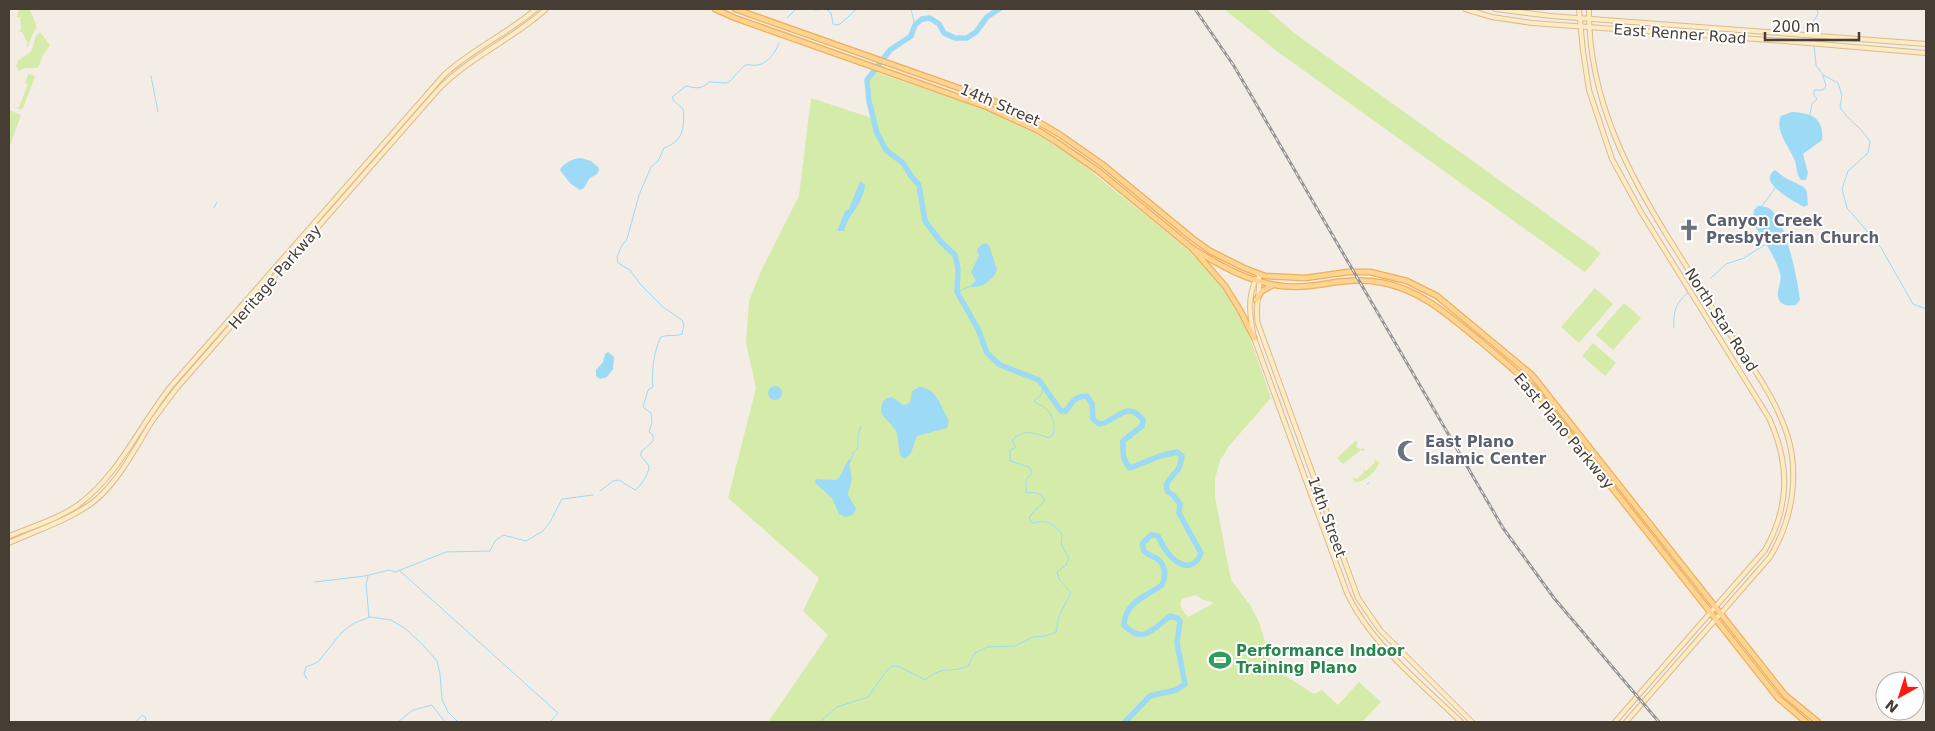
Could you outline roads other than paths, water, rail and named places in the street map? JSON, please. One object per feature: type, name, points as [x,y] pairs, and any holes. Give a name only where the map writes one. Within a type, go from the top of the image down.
[{"type":"main road","name":"Heritage Parkway","points":[[9,536],[65,512],[98,488],[115,468],[160,399],[444,75],[463,58],[536,9]]},
{"type":"main road","name":"Heritage Parkway","points":[[9,542],[56,523],[79,511],[102,493],[112,482],[156,415],[176,389],[437,91],[467,64],[517,32],[546,9]]},
{"type":"main road","name":"14th Street","points":[[715,9],[735,18],[966,100],[1008,116],[1039,131],[1097,170],[1192,248]]},
{"type":"main road","name":"14th Street","points":[[735,9],[925,75],[1008,106],[1043,123],[1102,164],[1210,251],[1236,265],[1259,274],[1250,310],[1254,338],[1351,602],[1373,635],[1461,722]]},
{"type":"main road","name":"East Renner Road","points":[[1465,9],[1504,19],[1589,27],[1784,40],[1926,53]]},
{"type":"main road","name":"East Renner Road","points":[[1494,9],[1579,18],[1926,44]]},
{"type":"main road","name":"North Star Road","points":[[1579,9],[1589,90],[1612,159],[1641,212],[1708,319],[1775,432],[1783,456],[1784,470],[1783,505],[1771,539],[1761,556],[1615,722]]},
{"type":"main road","name":"North Star Road","points":[[1589,9],[1592,63],[1615,141],[1661,226],[1773,403],[1787,435],[1793,472],[1790,512],[1781,538],[1768,560],[1626,722]]},
{"type":"main road","points":[[1504,10],[1504,19]]},
{"type":"main road","points":[[1677,33],[1678,25]]},
{"type":"main road","points":[[1784,40],[1785,32]]},
{"type":"main road","points":[[1589,90],[1598,88]]},
{"type":"main road","points":[[1607,144],[1615,141]]},
{"type":"main road","points":[[1097,170],[1102,164]]},
{"type":"main road","points":[[1192,248],[1225,286],[1254,338]]},
{"type":"main road","name":"East Plano Parkway","points":[[1192,248],[1222,267],[1257,281],[1274,285],[1307,286],[1338,280],[1383,282],[1403,288],[1439,308],[1511,367],[1534,389],[1755,669],[1790,710],[1806,722]]},
{"type":"main road","name":"East Plano Parkway","points":[[1259,274],[1275,277],[1305,278],[1348,272],[1370,272],[1407,281],[1437,296],[1532,376],[1785,695],[1818,722]]},
{"type":"main road","points":[[1305,278],[1307,286]]},
{"type":"main road","name":"14th Street","points":[[1257,281],[1256,312],[1258,324],[1358,598],[1380,630],[1472,722]]},
{"type":"main road","points":[[1256,300],[1262,290],[1274,285]]},
{"type":"main road","points":[[1708,319],[1716,314]]},
{"type":"main road","points":[[1748,385],[1759,379]]},
{"type":"main road","points":[[1271,385],[1278,382]]},
{"type":"main road","points":[[1761,556],[1768,560]]},
{"type":"main road","points":[[1681,575],[1687,571]]},
{"type":"main road","points":[[1671,658],[1678,664]]},
{"type":"main road","points":[[1755,669],[1761,665]]},
{"type":"main road","points":[[1434,695],[1439,690]]},
{"type":"main road","points":[[1790,710],[1795,704]]},
{"type":"main road","points":[[1461,722],[1467,717]]},
{"type":"water","points":[[1792,112],[1811,115],[1821,126],[1822,140],[1803,154],[1808,173],[1806,180],[1799,178],[1795,161],[1781,133],[1779,121],[1781,116]]},
{"type":"water","points":[[581,158],[591,161],[599,168],[599,171],[580,190],[570,183],[560,170],[569,161]]},
{"type":"water","points":[[1775,170],[1785,178],[1806,189],[1808,205],[1804,207],[1785,196],[1773,185],[1770,175]]},
{"type":"water","points":[[860,181],[865,185],[862,198],[844,231],[838,231],[845,211],[849,209]]},
{"type":"water","points":[[1758,206],[1768,208],[1773,212],[1784,232],[1799,290],[1800,300],[1796,305],[1784,304],[1779,300],[1778,293],[1781,276],[1778,266],[1752,221],[1754,210]]},
{"type":"water","points":[[986,243],[989,245],[997,270],[987,283],[972,287],[971,285],[976,281],[971,272],[979,256],[977,250]]},
{"type":"water","points":[[608,352],[614,357],[613,369],[607,377],[600,379],[596,376],[596,370]]},
{"type":"water","points":[[772,386],[778,386],[782,393],[778,400],[772,400],[768,396],[768,390]]},
{"type":"water","points":[[919,387],[930,390],[934,394],[949,421],[947,428],[917,436],[911,453],[905,459],[900,455],[895,429],[882,414],[881,410],[885,399],[892,397],[903,405],[908,404],[912,391]]},
{"type":"water","points":[[849,459],[851,460],[852,477],[848,495],[856,509],[853,515],[845,517],[839,514],[832,498],[815,483],[816,479],[836,480],[841,475]]},
{"type":"waterway","points":[[787,18],[796,9]]},
{"type":"waterway","points":[[812,9],[826,9],[831,13],[833,24],[836,25],[840,24],[857,9]]},
{"type":"waterway","points":[[911,9],[915,25]]},
{"type":"waterway","points":[[999,9],[987,17],[976,32],[967,38],[955,38],[944,33],[939,24],[930,18],[922,19],[915,25],[911,36],[890,50],[867,80],[869,101],[877,133],[886,150],[903,163],[919,185],[925,221],[941,242],[955,255],[958,268],[957,292],[978,329],[987,353],[1000,365],[1039,380],[1061,411],[1066,411],[1077,398],[1087,396],[1092,404],[1093,419],[1099,424],[1105,423],[1126,411],[1137,414],[1143,420],[1142,426],[1123,441],[1124,459],[1130,468],[1160,456],[1177,452],[1182,456],[1179,467],[1166,486],[1168,492],[1180,504],[1179,513],[1201,553],[1197,560],[1190,565],[1179,563],[1166,551],[1158,536],[1151,535],[1142,544],[1144,551],[1161,562],[1165,574],[1164,581],[1162,585],[1132,605],[1125,617],[1124,625],[1131,631],[1142,634],[1153,630],[1170,616],[1177,618],[1180,621],[1177,643],[1185,684],[1176,690],[1150,696],[1125,722]]},
{"type":"waterway","points":[[1810,34],[1809,28],[1818,14],[1817,9]]},
{"type":"waterway","points":[[600,491],[613,481],[619,480],[635,490],[646,476],[649,466],[641,456],[641,452],[653,441],[653,435],[649,432],[652,422],[651,413],[643,407],[648,390],[653,387],[655,355],[661,337],[682,334],[684,325],[682,320],[663,307],[641,285],[630,270],[618,263],[617,257],[627,239],[639,195],[651,167],[658,161],[664,148],[679,138],[683,128],[683,109],[672,97],[686,86],[698,88],[709,82],[726,83],[730,81],[745,65],[758,65],[768,60],[779,43]]},
{"type":"waterway","points":[[1814,45],[1816,65],[1823,75],[1838,83],[1842,95],[1840,107],[1870,142],[1868,153],[1848,171],[1842,189],[1847,208],[1880,246],[1913,304],[1926,309]]},
{"type":"waterway","points":[[151,76],[158,112]]},
{"type":"waterway","points":[[1810,114],[1812,104],[1817,99],[1814,95],[1814,90],[1823,90],[1826,86],[1823,76]]},
{"type":"waterway","points":[[1761,207],[1776,187]]},
{"type":"waterway","points":[[214,208],[217,202]]},
{"type":"waterway","points":[[1711,278],[1726,264],[1744,258],[1766,244]]},
{"type":"waterway","points":[[957,292],[971,286]]},
{"type":"waterway","points":[[1674,328],[1676,309],[1680,301],[1688,293]]},
{"type":"waterway","points":[[820,722],[837,707],[868,697],[887,670],[892,666],[900,667],[925,680],[937,672],[968,666],[975,653],[987,647],[1015,646],[1033,637],[1046,636],[1056,632],[1059,616],[1071,593],[1059,579],[1057,572],[1066,565],[1069,558],[1061,544],[1062,534],[1055,527],[1045,522],[1032,523],[1029,518],[1045,501],[1037,493],[1026,493],[1026,480],[1032,473],[1029,467],[1010,461],[1010,450],[1016,447],[1012,441],[1020,434],[1029,433],[1049,438],[1054,433],[1052,416],[1044,407],[1034,401],[1041,395],[1043,387]]},
{"type":"waterway","points":[[851,460],[853,453],[858,447],[858,435],[861,426]]},
{"type":"waterway","points":[[315,582],[365,576],[389,570],[395,572],[446,552],[490,551],[495,541],[503,535],[526,541],[543,531],[562,499],[593,495]]},
{"type":"waterway","points":[[400,571],[558,713],[550,722]]},
{"type":"waterway","points":[[368,576],[366,584],[369,617]]},
{"type":"waterway","points":[[307,679],[304,674],[306,667],[318,662],[341,633],[354,623],[370,617],[391,620],[406,629],[437,661],[442,699],[448,712],[458,722]]},
{"type":"waterway","points":[[398,722],[413,710],[432,705],[445,722]]},
{"type":"waterway","points":[[136,722],[142,715],[146,718],[145,722]]},
{"type":"railway","points":[[1195,9],[1234,66],[1503,528],[1554,598],[1659,722]]},
{"type":"place","name":"Canyon Creek Presbyterian Church","points":[[1689,230]]},
{"type":"place","name":"East Plano Islamic Center","points":[[1408,451]]},
{"type":"place","name":"Performance Indoor Training Plano","points":[[1220,660]]}]
